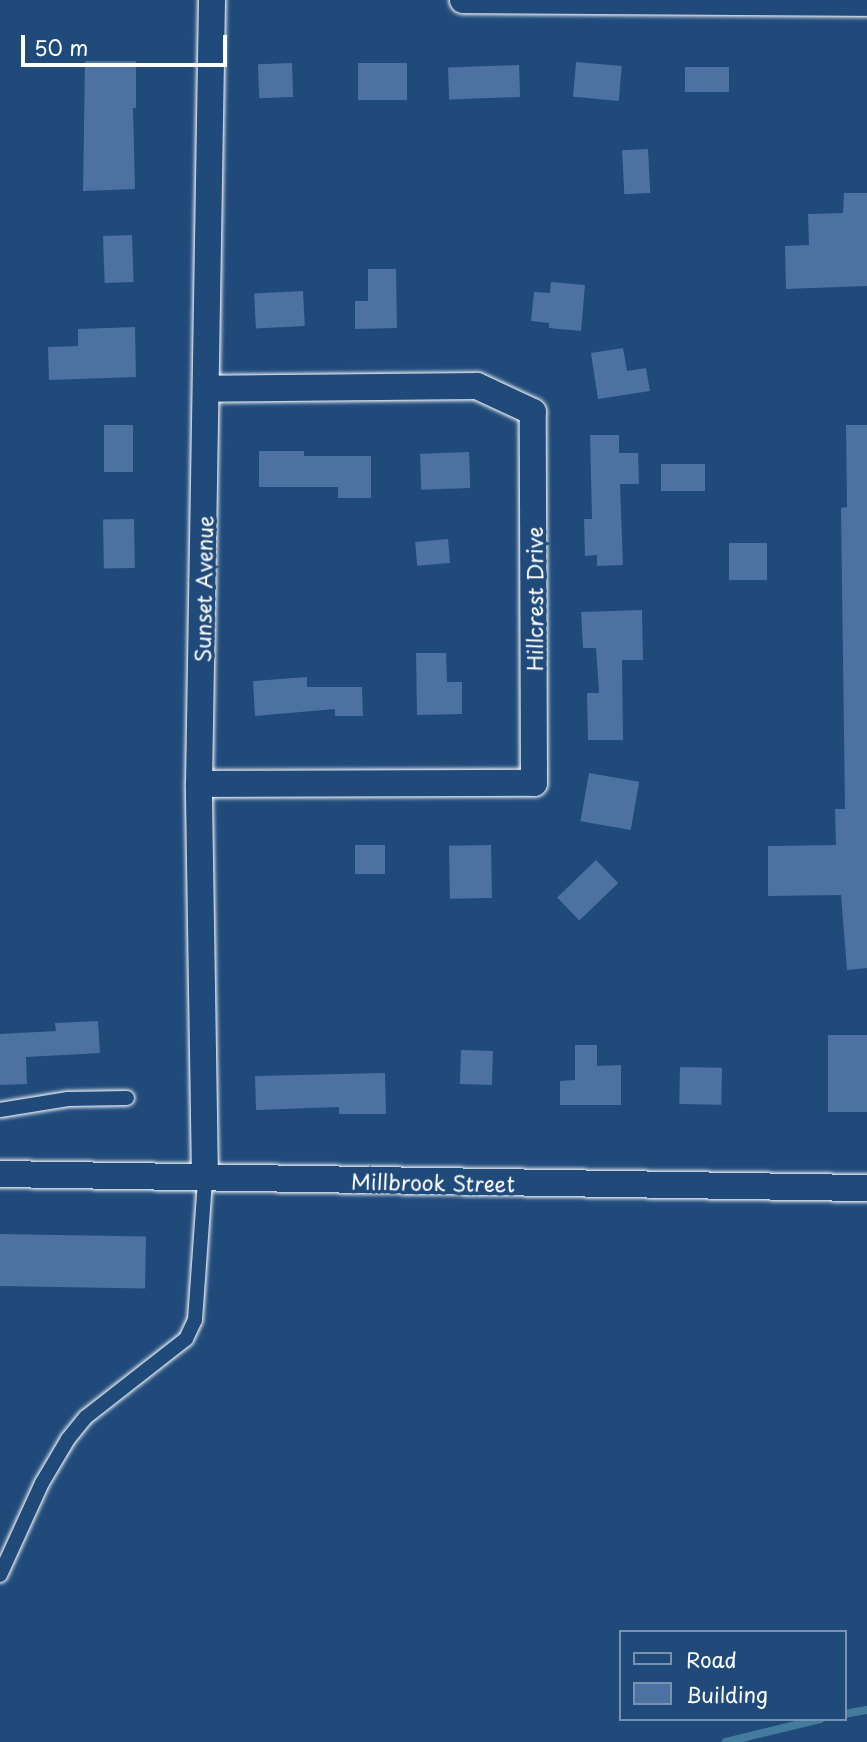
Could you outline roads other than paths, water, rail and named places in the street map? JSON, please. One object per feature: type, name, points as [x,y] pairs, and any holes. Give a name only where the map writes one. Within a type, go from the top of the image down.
[{"type":"street","name":"Sunset Avenue","points":[[205,1179],[199,784],[212,0]]},
{"type":"street","points":[[463,0],[867,3]]},
{"type":"street","name":"Hillcrest Drive","points":[[199,784],[534,783],[533,412],[477,387],[207,389]]},
{"type":"street","name":"Millbrook Street","points":[[0,1174],[867,1188]]},
{"type":"lane","points":[[0,1110],[68,1099],[127,1098]]},
{"type":"lane","points":[[0,1575],[42,1483],[74,1432],[86,1417],[186,1339],[195,1320],[205,1179]]},
{"type":"waterway","points":[[846,1714],[867,1710]]},
{"type":"waterway","points":[[726,1742],[812,1721]]}]
